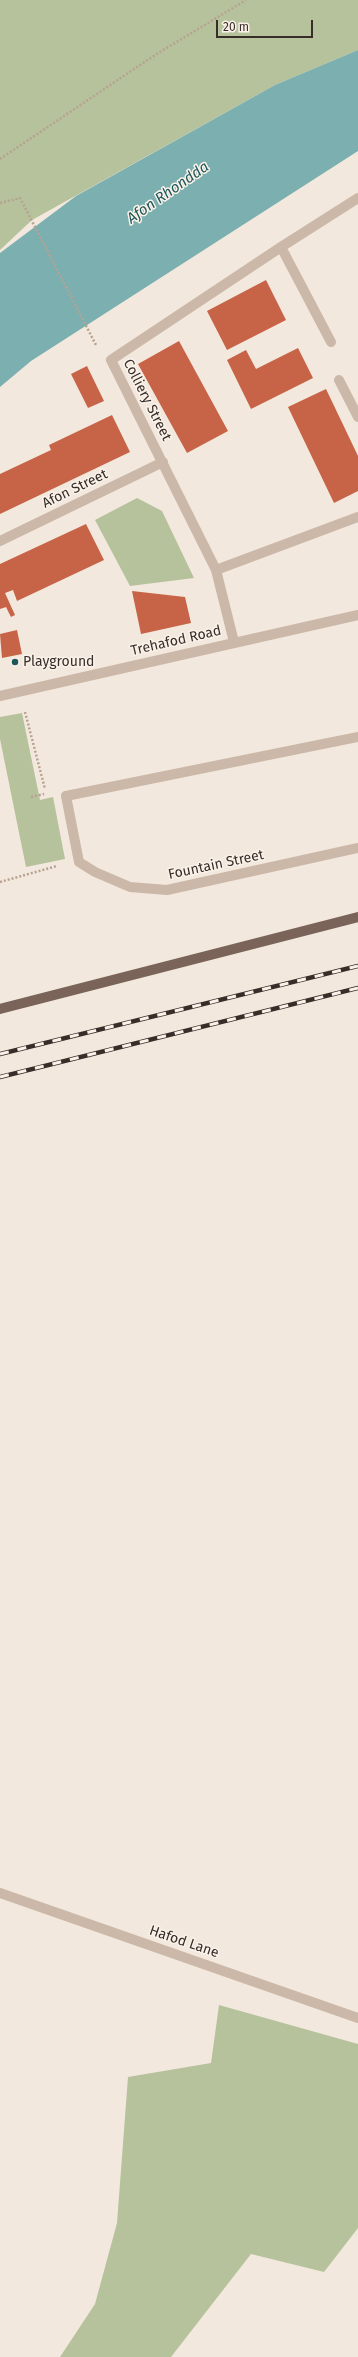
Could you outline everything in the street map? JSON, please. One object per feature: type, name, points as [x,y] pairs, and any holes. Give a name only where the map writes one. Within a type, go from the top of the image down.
[{"type":"main road","points":[[0,1009],[358,917]]},
{"type":"street","name":"Colliery Street","points":[[234,642],[216,570],[111,360],[281,247],[358,198]]},
{"type":"street","points":[[281,247],[331,342]]},
{"type":"street","points":[[339,380],[358,417]]},
{"type":"street","name":"Afon Street","points":[[0,541],[162,462]]},
{"type":"street","points":[[216,570],[358,517]]},
{"type":"street","name":"Trehafod Road","points":[[0,696],[20,690],[234,642],[358,616]]},
{"type":"street","points":[[79,862],[66,796],[358,737]]},
{"type":"street","name":"Fountain Street","points":[[79,862],[95,872],[130,887],[167,890],[358,848]]},
{"type":"street","name":"Hafod Lane","points":[[0,1893],[358,2018]]},
{"type":"path","points":[[0,159],[155,55],[246,0]]},
{"type":"path","points":[[0,203],[20,198],[99,351]]},
{"type":"path","points":[[20,690],[46,794],[31,797]]},
{"type":"path","points":[[0,882],[41,870],[79,862]]},
{"type":"green space","points":[[0,0],[358,0],[358,50],[275,85],[32,220],[0,250]]},
{"type":"green space","points":[[137,498],[162,511],[194,578],[130,586],[95,520]]},
{"type":"green space","points":[[22,713],[40,800],[53,797],[65,859],[26,867],[0,739],[0,717]]},
{"type":"green space","points":[[219,2005],[358,2044],[358,2228],[324,2272],[251,2254],[171,2357],[60,2357],[95,2304],[117,2223],[128,2077],[211,2063]]},
{"type":"water","name":"Afon Rhondda","points":[[358,50],[358,151],[31,361],[0,387],[0,253],[76,196],[275,85]]},
{"type":"building","points":[[266,280],[286,320],[227,350],[207,311]]},
{"type":"building","points":[[179,341],[228,431],[187,453],[138,364]]},
{"type":"building","points":[[298,348],[313,378],[251,409],[227,360],[246,350],[256,369]]},
{"type":"building","points":[[87,366],[104,401],[88,408],[71,374]]},
{"type":"building","points":[[326,389],[358,456],[358,491],[334,503],[288,407]]},
{"type":"building","points":[[112,415],[130,452],[0,514],[0,474],[51,450],[49,445]]},
{"type":"building","points":[[86,524],[104,560],[17,601],[13,590],[5,593],[15,615],[11,617],[6,607],[0,609],[0,564]]},
{"type":"building","points":[[132,591],[185,597],[191,623],[141,634]]},
{"type":"building","points":[[17,630],[22,654],[2,658],[0,634]]},
{"type":"railway","points":[[0,1054],[358,966]]},
{"type":"railway","points":[[0,1077],[358,988]]},
{"type":"place","name":"Playground","points":[[15,662]]}]
